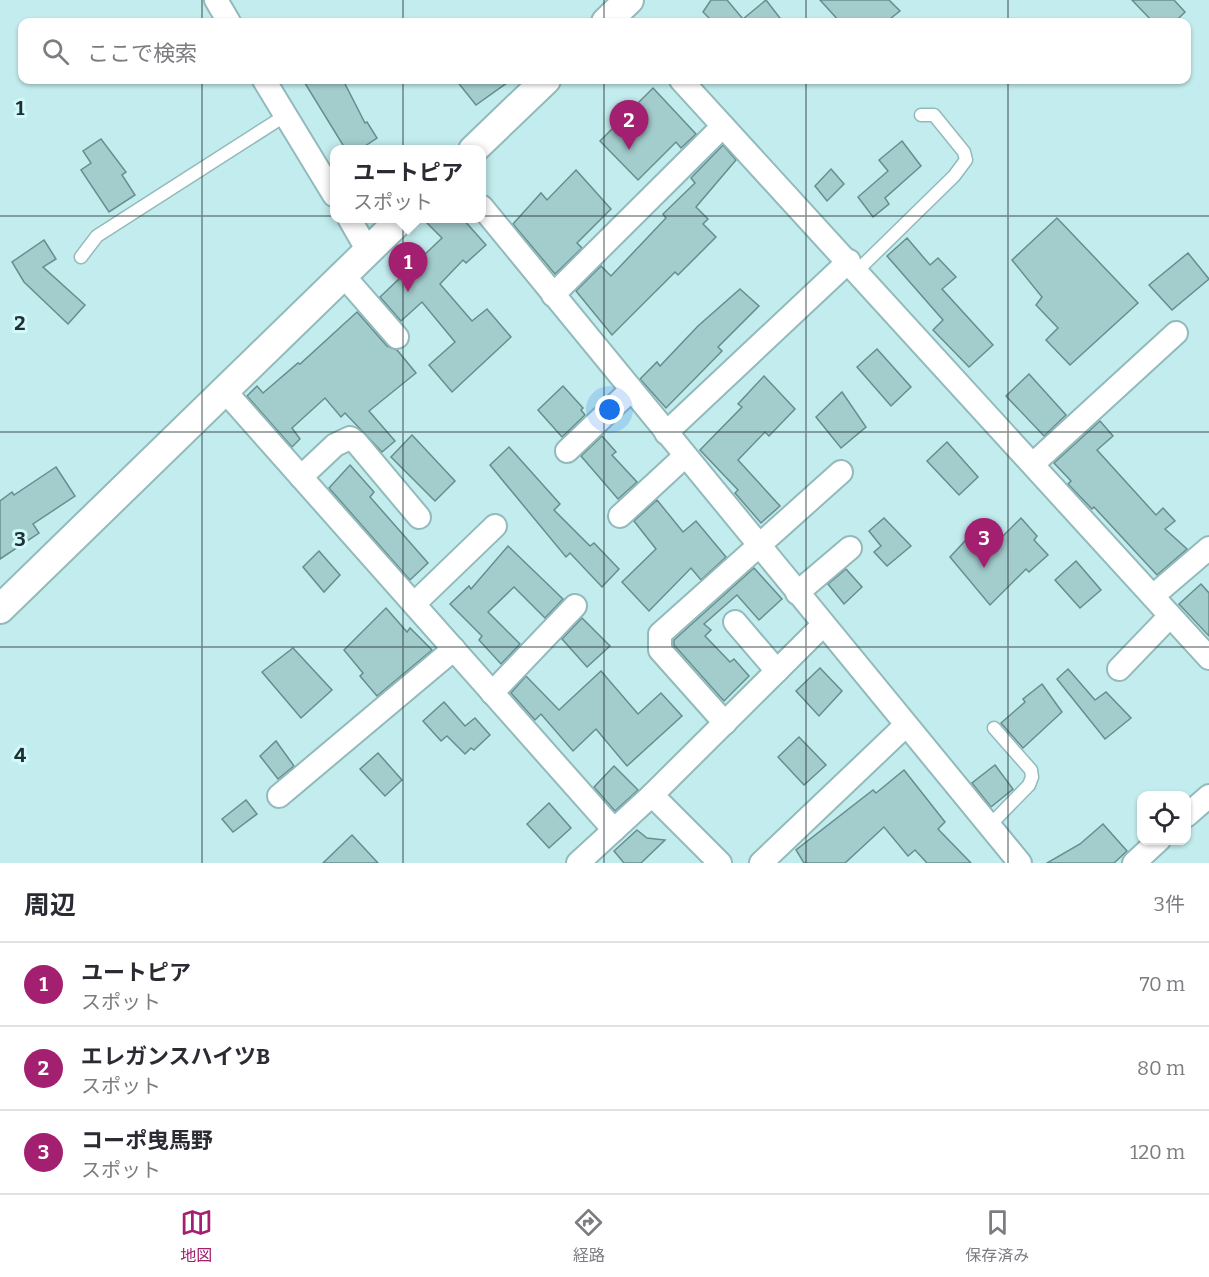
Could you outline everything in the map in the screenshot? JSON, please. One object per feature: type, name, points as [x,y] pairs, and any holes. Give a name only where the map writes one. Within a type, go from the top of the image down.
[{"type":"street","points":[[216,0],[227,18]]},
{"type":"street","points":[[267,84],[330,188]]},
{"type":"street","points":[[479,145],[542,84]]},
{"type":"street","points":[[685,84],[1209,658]]},
{"type":"street","points":[[553,295],[723,126]]},
{"type":"street","points":[[486,212],[797,594],[1020,863]]},
{"type":"street","points":[[351,223],[368,250]]},
{"type":"street","points":[[0,609],[398,223]]},
{"type":"street","points":[[666,433],[853,266]]},
{"type":"street","points":[[343,275],[397,337]]},
{"type":"street","points":[[1033,464],[1176,333]]},
{"type":"street","points":[[224,390],[614,830]]},
{"type":"street","points":[[567,450],[631,390]]},
{"type":"street","points":[[301,477],[335,445],[350,438],[356,441],[419,517]]},
{"type":"street","points":[[620,516],[685,456]]},
{"type":"street","points":[[724,723],[660,650],[660,634],[841,472]]},
{"type":"street","points":[[414,604],[495,526]]},
{"type":"street","points":[[797,594],[850,548]]},
{"type":"street","points":[[1153,596],[1209,548]]},
{"type":"street","points":[[492,693],[575,606]]},
{"type":"street","points":[[1119,669],[1170,616]]},
{"type":"street","points":[[735,622],[777,671]]},
{"type":"street","points":[[578,863],[652,795],[823,625]]},
{"type":"street","points":[[279,796],[454,649]]},
{"type":"street","points":[[762,863],[906,725]]},
{"type":"street","points":[[652,795],[717,862]]},
{"type":"street","points":[[1191,812],[1209,796]]},
{"type":"street","points":[[1137,862],[1154,845]]},
{"type":"lane","points":[[81,257],[97,236],[286,115]]},
{"type":"lane","points":[[853,266],[954,176],[966,160],[964,152],[934,115],[921,115]]},
{"type":"lane","points":[[989,826],[1029,785],[1032,777],[1031,770],[994,728]]},
{"type":"building","points":[[711,0],[727,0],[742,18],[709,18],[703,12]]},
{"type":"building","points":[[766,0],[780,18],[744,18]]},
{"type":"building","points":[[820,0],[889,0],[900,11],[891,18],[836,18]]},
{"type":"building","points":[[1132,0],[1174,0],[1185,12],[1179,18],[1149,18]]},
{"type":"building","points":[[305,84],[345,84],[365,123],[367,122],[377,138],[366,145],[343,145]]},
{"type":"building","points":[[459,84],[505,84],[476,105]]},
{"type":"building","points":[[653,88],[696,134],[681,148],[676,142],[638,180],[600,141]]},
{"type":"building","points":[[101,139],[126,172],[122,175],[135,195],[109,212],[81,170],[91,163],[83,151]]},
{"type":"building","points":[[902,141],[921,166],[885,198],[889,204],[873,217],[858,197],[888,171],[879,160]]},
{"type":"building","points":[[723,145],[736,160],[696,207],[708,219],[703,224],[716,237],[678,275],[675,272],[612,335],[576,291],[601,266],[611,276],[666,218],[663,214],[695,183],[691,178]]},
{"type":"building","points":[[831,169],[844,184],[827,201],[815,186]]},
{"type":"building","points":[[576,170],[611,209],[577,243],[582,248],[555,274],[513,224],[541,193],[547,200]]},
{"type":"building","points":[[1057,218],[1138,303],[1070,365],[1046,340],[1058,328],[1036,305],[1042,297],[1012,260]]},
{"type":"building","points":[[427,223],[467,223],[486,245],[466,263],[463,260],[440,284],[472,321],[487,309],[511,337],[452,392],[429,365],[455,342],[422,302],[401,321],[380,297],[442,238]]},
{"type":"building","points":[[907,238],[930,265],[938,258],[956,277],[942,289],[993,345],[969,367],[933,330],[943,320],[887,256]]},
{"type":"building","points":[[44,240],[56,259],[43,267],[85,305],[68,324],[24,282],[12,262]]},
{"type":"building","points":[[1188,253],[1209,279],[1172,310],[1149,285]]},
{"type":"building","points":[[740,289],[759,306],[718,347],[722,351],[666,408],[640,379],[657,362],[660,366],[698,326]]},
{"type":"building","points":[[357,312],[387,346],[397,350],[416,373],[369,411],[395,441],[382,452],[345,413],[341,417],[325,398],[292,428],[300,439],[292,447],[247,396],[257,386],[263,393],[298,363],[300,364]]},
{"type":"building","points":[[877,349],[911,387],[891,406],[857,367]]},
{"type":"building","points":[[1029,374],[1066,415],[1044,436],[1006,396]]},
{"type":"building","points":[[764,376],[795,409],[769,436],[765,432],[738,460],[780,506],[761,523],[735,493],[738,490],[700,450],[742,407],[738,404]]},
{"type":"building","points":[[563,386],[583,408],[581,410],[585,415],[562,437],[538,410]]},
{"type":"building","points":[[842,392],[866,427],[841,448],[816,417]]},
{"type":"building","points":[[1100,421],[1113,436],[1097,450],[1156,515],[1163,508],[1175,521],[1165,529],[1187,549],[1157,575],[1094,507],[1092,509],[1068,484],[1071,481],[1054,463]]},
{"type":"building","points":[[412,435],[455,481],[435,501],[391,457]]},
{"type":"building","points":[[602,436],[616,452],[612,455],[637,482],[618,499],[581,456]]},
{"type":"building","points":[[947,442],[978,477],[959,495],[927,461]]},
{"type":"building","points":[[509,447],[560,504],[554,510],[590,546],[594,543],[619,569],[602,587],[570,553],[566,557],[490,465]]},
{"type":"building","points":[[350,465],[374,492],[370,497],[428,563],[410,580],[329,488]]},
{"type":"building","points":[[56,467],[75,496],[33,524],[39,533],[0,559],[0,501],[12,492],[14,495]]},
{"type":"building","points":[[657,500],[683,532],[696,521],[726,557],[701,580],[691,568],[649,611],[622,582],[656,549],[634,521]]},
{"type":"building","points":[[884,518],[911,546],[887,566],[874,552],[881,546],[869,531]]},
{"type":"building","points":[[1021,518],[1037,536],[1034,540],[1048,555],[1029,572],[1026,569],[990,605],[950,557],[965,541],[973,551],[984,540],[991,548]]},
{"type":"building","points":[[508,546],[563,599],[545,618],[514,587],[488,612],[520,644],[501,664],[479,640],[482,636],[450,604],[469,586],[471,589]]},
{"type":"building","points":[[319,551],[340,575],[324,592],[303,567]]},
{"type":"building","points":[[1076,561],[1101,590],[1080,608],[1055,580]]},
{"type":"building","points":[[754,568],[782,599],[759,620],[737,595],[704,624],[711,630],[705,636],[730,662],[734,659],[749,676],[724,701],[674,645],[674,640]]},
{"type":"building","points":[[846,569],[862,587],[844,604],[828,584]]},
{"type":"building","points":[[1201,584],[1209,593],[1209,636],[1179,604]]},
{"type":"building","points":[[386,608],[407,632],[410,628],[432,650],[377,696],[360,676],[363,673],[344,650]]},
{"type":"building","points":[[582,618],[610,646],[587,667],[562,639]]},
{"type":"building","points":[[293,648],[332,690],[301,718],[262,672]]},
{"type":"building","points":[[820,668],[842,691],[819,716],[796,691]]},
{"type":"building","points":[[1068,669],[1095,700],[1106,692],[1131,718],[1105,739],[1057,679]]},
{"type":"building","points":[[601,671],[638,714],[661,693],[682,716],[627,766],[596,729],[573,751],[541,714],[535,720],[511,693],[526,676],[559,710]]},
{"type":"building","points":[[1042,684],[1062,712],[1023,748],[1001,723],[1025,702],[1023,699]]},
{"type":"building","points":[[444,702],[465,726],[475,718],[490,735],[474,750],[471,748],[465,754],[447,736],[441,741],[423,721]]},
{"type":"building","points":[[799,737],[826,765],[804,785],[778,757]]},
{"type":"building","points":[[276,741],[294,766],[278,779],[260,756]]},
{"type":"building","points":[[378,753],[402,780],[385,796],[360,769]]},
{"type":"building","points":[[995,765],[1013,789],[991,807],[972,783]]},
{"type":"building","points":[[614,766],[638,790],[615,811],[594,787]]},
{"type":"building","points":[[904,770],[945,822],[938,829],[971,863],[927,863],[915,850],[908,856],[884,827],[845,863],[804,863],[796,850],[873,790],[876,793]]},
{"type":"building","points":[[246,800],[257,814],[233,832],[222,819]]},
{"type":"building","points":[[549,803],[571,828],[549,848],[527,824]]},
{"type":"building","points":[[1103,824],[1127,851],[1114,863],[1047,863],[1080,844]]},
{"type":"building","points":[[637,830],[647,838],[665,840],[641,863],[624,863],[614,851]]},
{"type":"building","points":[[352,835],[378,863],[323,863]]},
{"type":"place","name":"エレガンスハイツB","points":[[629,150]]},
{"type":"place","name":"ユートピア","points":[[408,292]]},
{"type":"place","name":"コーポ曳馬野","points":[[984,568]]}]
